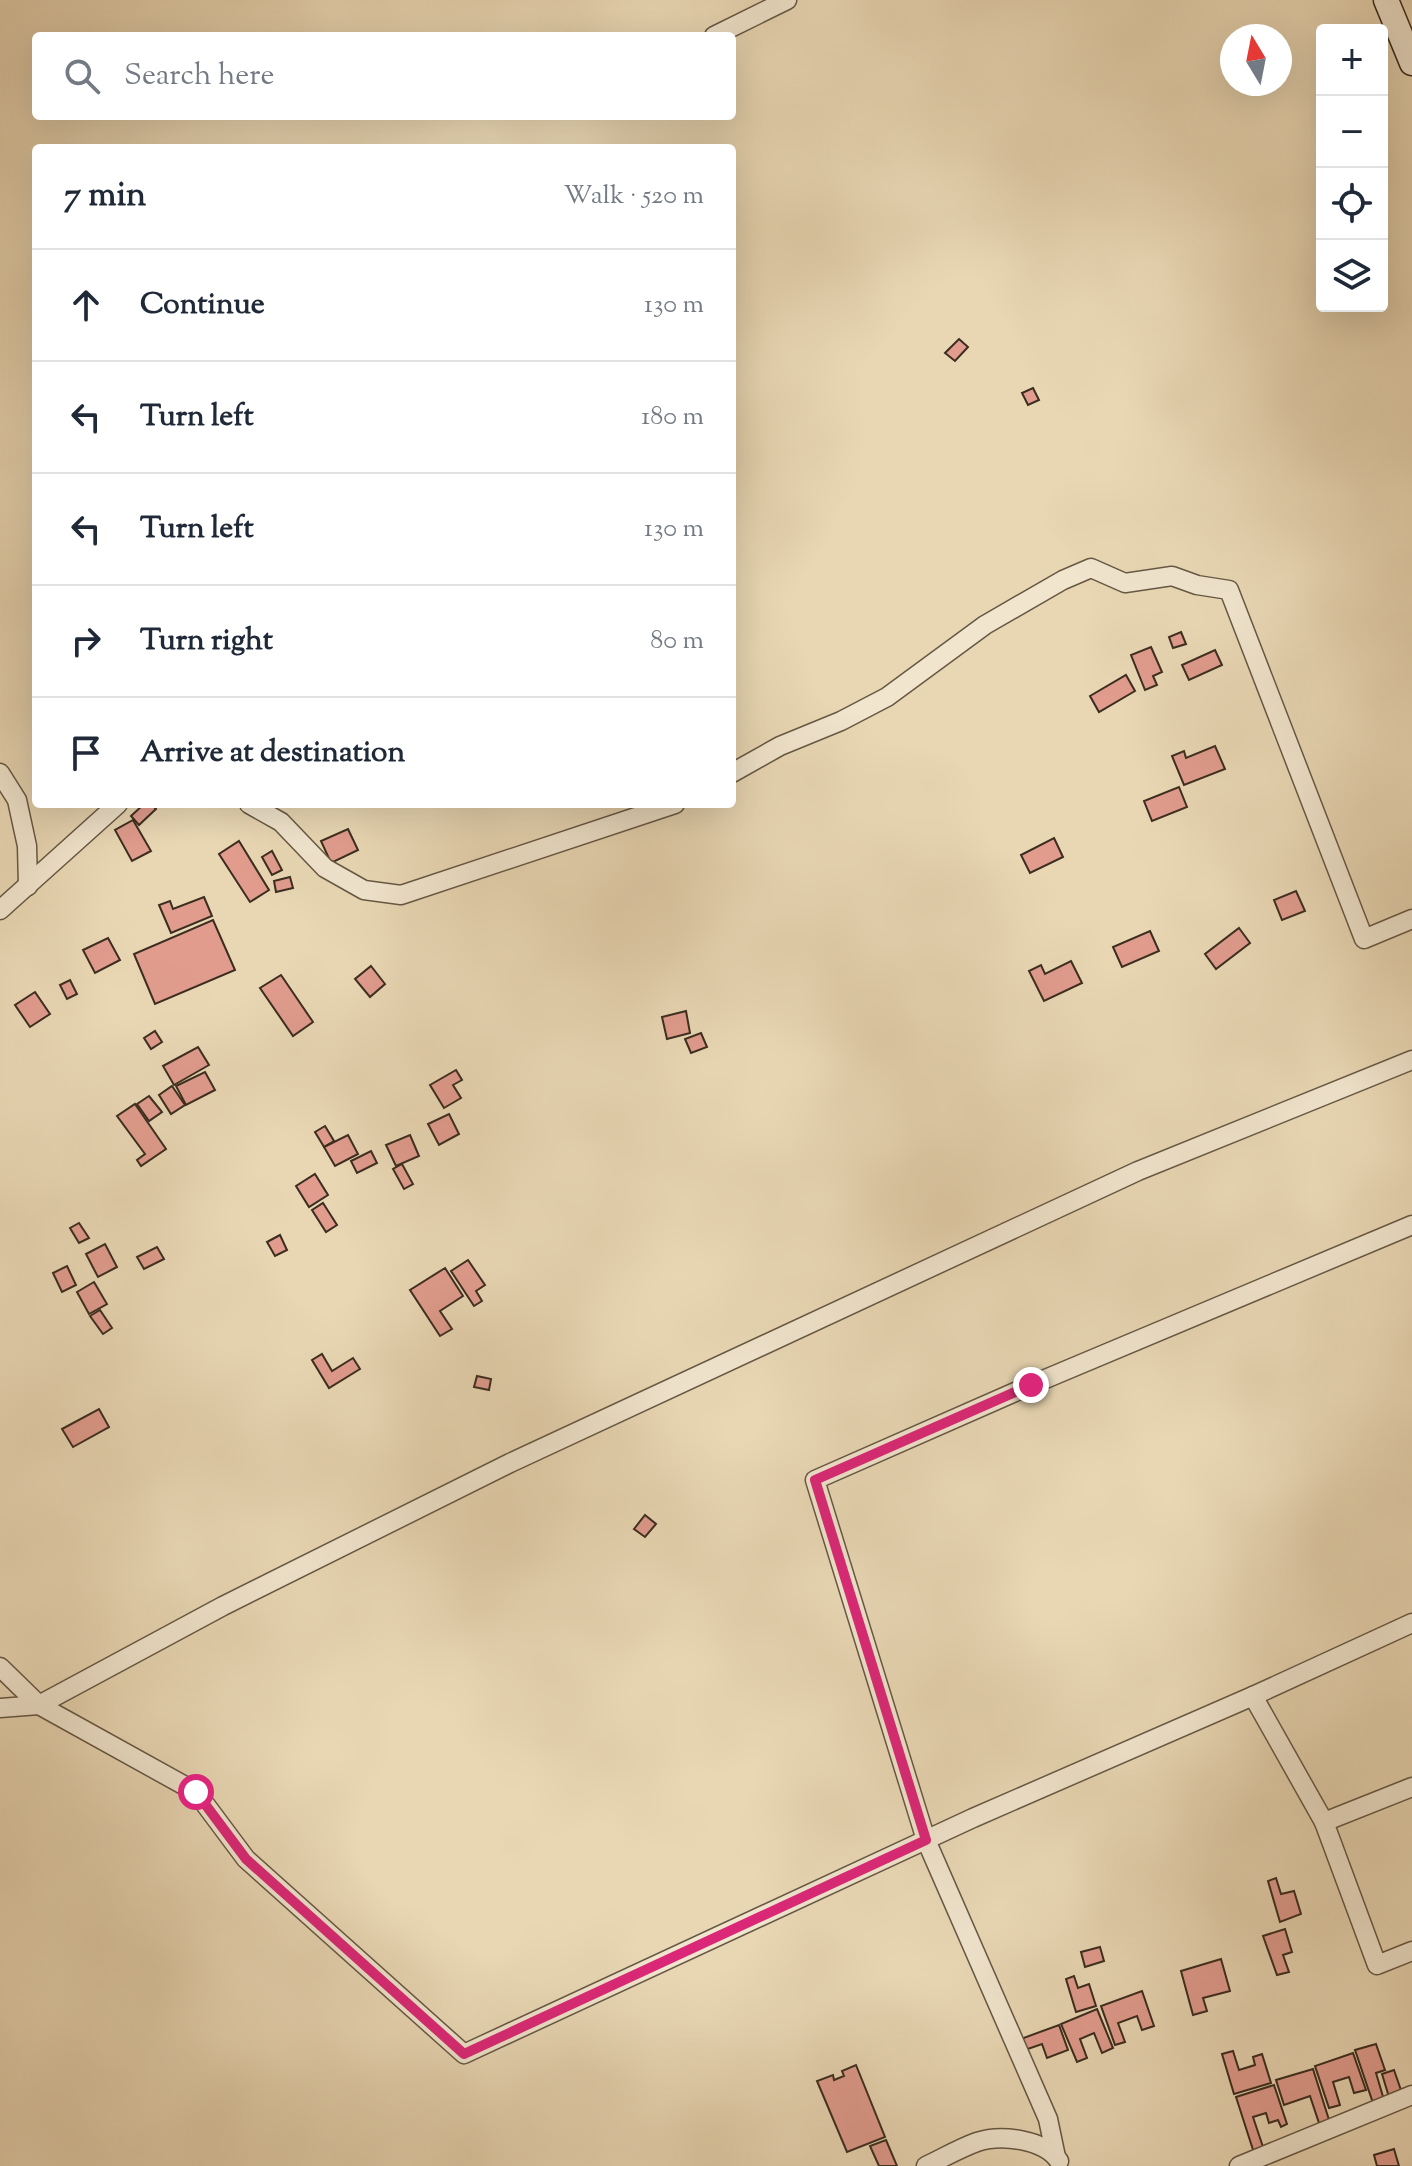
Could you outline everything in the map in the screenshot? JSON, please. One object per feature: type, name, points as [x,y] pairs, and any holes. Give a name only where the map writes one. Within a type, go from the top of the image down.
[{"type":"main road","points":[[1386,0],[1412,63]]},
{"type":"street","points":[[722,32],[787,0]]},
{"type":"street","points":[[736,771],[780,746],[841,721],[887,697],[985,625],[1063,580],[1091,568],[1125,583],[1172,576],[1197,585],[1229,590],[1364,939],[1412,919]]},
{"type":"street","points":[[0,773],[17,800],[27,846],[28,886]]},
{"type":"street","points":[[0,910],[114,808]]},
{"type":"street","points":[[256,808],[281,822],[325,868],[364,890],[401,895],[663,808]]},
{"type":"street","points":[[0,1708],[39,1705],[223,1606],[524,1457],[1138,1171],[1412,1060]]},
{"type":"street","points":[[1059,2161],[1043,2107],[926,1840],[815,1480],[1031,1385],[1412,1225]]},
{"type":"street","points":[[0,1667],[39,1705],[196,1792],[246,1859],[464,2054],[926,1840],[1412,1623]]},
{"type":"street","points":[[1253,1696],[1324,1822],[1377,1965],[1412,1951]]},
{"type":"street","points":[[1324,1822],[1412,1787]]},
{"type":"street","points":[[1239,2166],[1412,2095]]},
{"type":"street","points":[[926,2166],[979,2141],[1011,2139],[1036,2144],[1059,2161]]},
{"type":"building","points":[[959,339],[968,347],[955,361],[945,353]]},
{"type":"building","points":[[1033,388],[1039,400],[1028,405],[1022,393]]},
{"type":"building","points":[[1181,632],[1186,644],[1173,648],[1169,637]]},
{"type":"building","points":[[1151,647],[1162,672],[1153,676],[1157,685],[1145,690],[1131,655]]},
{"type":"building","points":[[1215,650],[1222,665],[1189,680],[1182,665]]},
{"type":"building","points":[[1126,675],[1135,691],[1099,712],[1090,696]]},
{"type":"building","points":[[1215,746],[1225,769],[1184,785],[1172,756],[1184,751],[1186,758]]},
{"type":"building","points":[[1179,787],[1187,807],[1152,821],[1144,801]]},
{"type":"building","points":[[140,808],[156,809],[139,825],[131,816]]},
{"type":"building","points":[[133,820],[151,851],[132,861],[115,830]]},
{"type":"building","points":[[348,829],[358,850],[331,863],[321,841]]},
{"type":"building","points":[[1054,838],[1063,857],[1030,873],[1021,855]]},
{"type":"building","points":[[239,841],[269,890],[250,902],[219,854]]},
{"type":"building","points":[[272,851],[282,870],[272,875],[262,857]]},
{"type":"building","points":[[290,877],[293,888],[276,892],[274,881]]},
{"type":"building","points":[[1296,891],[1305,911],[1282,920],[1274,900]]},
{"type":"building","points":[[204,897],[212,916],[171,933],[159,905],[170,901],[173,909]]},
{"type":"building","points":[[213,920],[235,970],[155,1004],[134,954]]},
{"type":"building","points":[[1239,928],[1250,943],[1216,969],[1205,954]]},
{"type":"building","points":[[1150,931],[1159,951],[1122,967],[1113,947]]},
{"type":"building","points":[[108,938],[120,960],[95,973],[83,950]]},
{"type":"building","points":[[1071,961],[1082,983],[1044,1001],[1029,971],[1041,965],[1045,974]]},
{"type":"building","points":[[371,966],[385,984],[370,997],[355,979]]},
{"type":"building","points":[[281,975],[313,1022],[293,1036],[260,988]]},
{"type":"building","points":[[70,980],[77,994],[67,999],[60,985]]},
{"type":"building","points":[[35,992],[50,1014],[30,1027],[15,1005]]},
{"type":"building","points":[[686,1011],[690,1033],[667,1039],[662,1017]]},
{"type":"building","points":[[155,1031],[162,1042],[151,1049],[144,1038]]},
{"type":"building","points":[[701,1033],[707,1047],[691,1053],[685,1039]]},
{"type":"building","points":[[198,1047],[209,1065],[174,1085],[163,1066]]},
{"type":"building","points":[[456,1070],[462,1080],[453,1085],[461,1098],[444,1108],[430,1085]]},
{"type":"building","points":[[205,1072],[215,1090],[186,1105],[176,1086]]},
{"type":"building","points":[[172,1086],[185,1105],[171,1114],[159,1095]]},
{"type":"building","points":[[149,1096],[162,1112],[149,1121],[137,1104]]},
{"type":"building","points":[[135,1104],[166,1149],[141,1166],[137,1160],[145,1154],[117,1116]]},
{"type":"building","points":[[449,1114],[459,1134],[439,1145],[428,1124]]},
{"type":"building","points":[[325,1126],[334,1141],[324,1147],[315,1132]]},
{"type":"building","points":[[348,1135],[358,1154],[335,1166],[324,1147]]},
{"type":"building","points":[[410,1135],[419,1156],[396,1166],[386,1145]]},
{"type":"building","points":[[371,1151],[377,1163],[357,1173],[351,1161]]},
{"type":"building","points":[[402,1164],[413,1184],[404,1189],[393,1169]]},
{"type":"building","points":[[315,1174],[328,1195],[309,1207],[296,1186]]},
{"type":"building","points":[[323,1203],[337,1225],[326,1232],[312,1210]]},
{"type":"building","points":[[79,1223],[89,1238],[79,1243],[70,1228]]},
{"type":"building","points":[[280,1235],[287,1250],[275,1256],[267,1242]]},
{"type":"building","points":[[105,1244],[117,1267],[98,1277],[86,1254]]},
{"type":"building","points":[[157,1247],[164,1259],[144,1269],[137,1257]]},
{"type":"building","points":[[468,1260],[485,1285],[476,1291],[482,1301],[474,1306],[451,1271]]},
{"type":"building","points":[[67,1266],[76,1285],[62,1292],[53,1273]]},
{"type":"building","points":[[445,1268],[463,1296],[440,1311],[452,1329],[440,1336],[410,1290]]},
{"type":"building","points":[[94,1282],[107,1304],[89,1314],[77,1292]]},
{"type":"building","points":[[100,1310],[112,1328],[103,1334],[90,1316]]},
{"type":"building","points":[[322,1354],[332,1371],[353,1358],[360,1369],[329,1388],[312,1360]]},
{"type":"building","points":[[477,1376],[491,1379],[489,1390],[474,1387]]},
{"type":"building","points":[[99,1409],[109,1427],[73,1447],[62,1429]]},
{"type":"building","points":[[645,1515],[656,1524],[645,1537],[634,1529]]},
{"type":"building","points":[[1276,1878],[1281,1894],[1294,1891],[1301,1914],[1280,1922],[1268,1881]]},
{"type":"building","points":[[1285,1929],[1292,1952],[1283,1955],[1289,1972],[1277,1975],[1263,1936]]},
{"type":"building","points":[[1100,1947],[1104,1961],[1085,1967],[1081,1952]]},
{"type":"building","points":[[1221,1959],[1230,1991],[1203,1998],[1207,2011],[1193,2015],[1181,1971]]},
{"type":"building","points":[[1074,1976],[1078,1988],[1089,1984],[1096,2006],[1076,2012],[1066,1979]]},
{"type":"building","points":[[1142,1991],[1154,2026],[1142,2030],[1137,2016],[1118,2023],[1125,2042],[1115,2045],[1101,2006]]},
{"type":"building","points":[[1097,2009],[1113,2048],[1102,2053],[1094,2033],[1080,2039],[1087,2058],[1077,2062],[1061,2024]]},
{"type":"building","points":[[1059,2025],[1068,2050],[1047,2058],[1042,2044],[1022,2051],[1018,2040]]},
{"type":"building","points":[[1376,2044],[1385,2070],[1376,2073],[1384,2100],[1373,2103],[1355,2050]]},
{"type":"building","points":[[1233,2051],[1239,2070],[1255,2065],[1253,2057],[1262,2054],[1271,2083],[1234,2094],[1222,2054]]},
{"type":"building","points":[[1353,2053],[1366,2090],[1354,2093],[1349,2077],[1333,2082],[1340,2105],[1329,2108],[1315,2066]]},
{"type":"building","points":[[856,2065],[885,2137],[847,2152],[817,2081],[833,2075],[834,2080],[844,2076],[842,2071]]},
{"type":"building","points":[[1313,2069],[1330,2123],[1320,2126],[1310,2096],[1284,2105],[1276,2080]]},
{"type":"building","points":[[1394,2070],[1402,2093],[1389,2097],[1382,2074]]},
{"type":"building","points":[[1274,2085],[1287,2124],[1281,2127],[1278,2120],[1269,2123],[1266,2113],[1253,2117],[1265,2153],[1255,2156],[1236,2097]]},
{"type":"building","points":[[886,2140],[897,2166],[879,2166],[870,2146]]},
{"type":"building","points":[[1394,2149],[1399,2166],[1377,2166],[1374,2155]]},
{"type":"route","points":[[196,1792],[246,1859],[464,2054],[926,1840],[815,1480],[1031,1385]]}]
